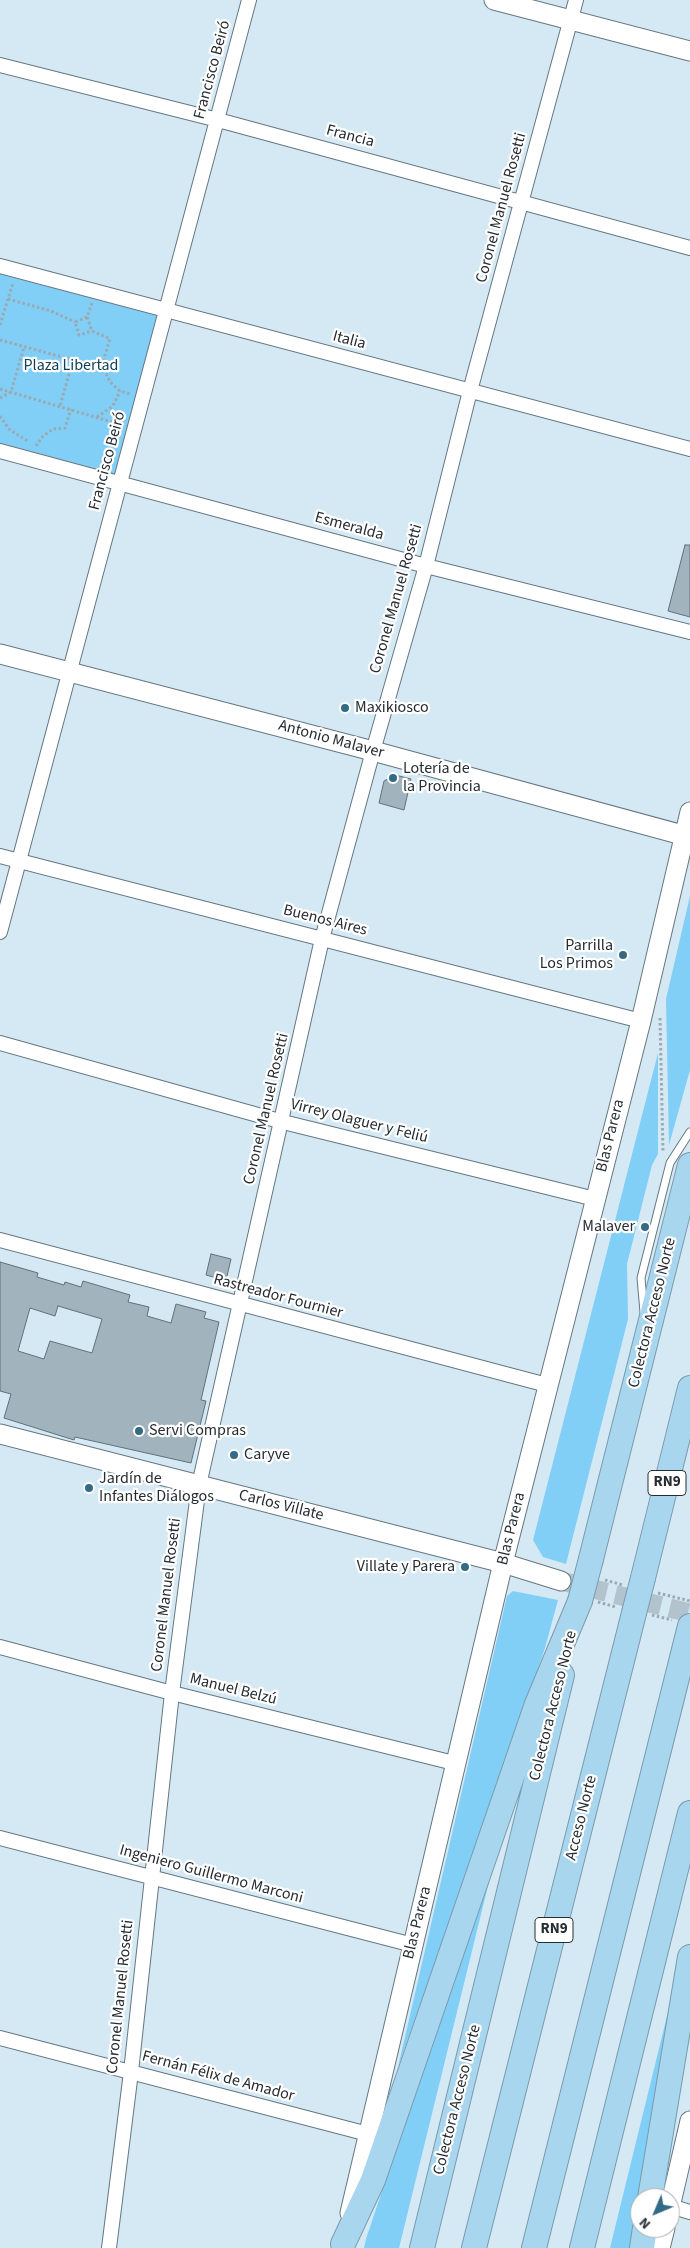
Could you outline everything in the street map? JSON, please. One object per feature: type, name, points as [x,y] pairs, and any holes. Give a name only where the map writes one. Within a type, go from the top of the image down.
[{"type":"highway","name":"Colectora Acceso Norte","points":[[422,2248],[580,1601],[690,1165]]},
{"type":"highway","name":"Acceso Norte","points":[[474,2248],[690,1388]]},
{"type":"highway","points":[[343,2246],[373,2180],[537,1704],[580,1601]]},
{"type":"highway","points":[[534,2248],[690,1628]]},
{"type":"highway","points":[[582,2248],[690,1813]]},
{"type":"highway","points":[[652,2188],[690,1957]]},
{"type":"street","name":"Francisco Beiró","points":[[0,932],[249,0]]},
{"type":"street","points":[[494,0],[690,51]]},
{"type":"street","name":"Coronel Manuel Rosetti","points":[[109,2248],[172,1693],[199,1485],[322,939],[426,566],[470,391],[576,0]]},
{"type":"street","name":"Francia","points":[[0,65],[218,120],[690,248]]},
{"type":"street","name":"Italia","points":[[0,266],[690,449]]},
{"type":"street","name":"Esmeralda","points":[[0,451],[426,566],[690,632]]},
{"type":"street","name":"Antonio Malaver","points":[[0,654],[373,751],[687,836]]},
{"type":"street","name":"Blas Parera","points":[[343,2246],[413,1945],[458,1764],[503,1563],[641,1021],[687,836],[690,812]]},
{"type":"street","name":"Buenos Aires","points":[[0,856],[641,1021]]},
{"type":"street","name":"Virrey Olaguer y Feliú","points":[[0,1042],[282,1122],[595,1199]]},
{"type":"street","name":"Rastreador Fournier","points":[[0,1240],[547,1385]]},
{"type":"street","name":"Carlos Villate","points":[[0,1434],[503,1563],[561,1581]]},
{"type":"street","name":"Manuel Belzú","points":[[0,1647],[172,1693],[458,1764]]},
{"type":"street","name":"Ingeniero Guillermo Marconi","points":[[0,1838],[413,1945]]},
{"type":"street","name":"Fernán Félix de Amador","points":[[0,2038],[368,2134]]},
{"type":"street","points":[[674,2188],[690,2121]]},
{"type":"lane","points":[[646,1340],[641,1278],[670,1163],[690,1132]]},
{"type":"path","points":[[0,325],[16,270]]},
{"type":"path","points":[[96,291],[87,317],[92,330],[110,339],[105,355],[105,371],[110,382],[120,391],[143,398]]},
{"type":"path","points":[[8,299],[51,311],[75,322],[87,317]]},
{"type":"path","points":[[75,322],[79,335],[92,330]]},
{"type":"path","points":[[0,340],[73,360],[60,406]]},
{"type":"path","points":[[0,398],[11,392],[24,347]]},
{"type":"path","points":[[0,389],[71,409],[134,430]]},
{"type":"path","points":[[97,417],[113,406],[120,391]]},
{"type":"path","points":[[0,416],[8,429],[36,446],[42,437],[53,429],[65,428],[71,409]]},
{"type":"path","points":[[660,1008],[663,1153]]},
{"type":"path","points":[[604,1580],[642,1585],[690,1602]]},
{"type":"green space","name":"Plaza Libertad","points":[[0,273],[157,315],[115,474],[0,443]]},
{"type":"green space","points":[[690,896],[690,1070],[669,1145],[666,999]]},
{"type":"green space","points":[[658,1053],[658,1154],[652,1165],[627,1264],[628,1319],[566,1564],[543,1557],[533,1540]]},
{"type":"green space","points":[[513,1591],[558,1600],[545,1648],[398,2067],[507,1596]]},
{"type":"green space","points":[[500,1837],[399,2248],[364,2248],[366,2239]]},
{"type":"green space","points":[[679,1967],[642,2188],[630,2188],[630,2238],[637,2238],[635,2248],[610,2248]]},
{"type":"building","points":[[685,545],[690,545],[690,617],[668,611]]},
{"type":"building","points":[[395,775],[411,779],[404,810],[379,803],[384,781]]},
{"type":"building","points":[[211,1254],[231,1259],[227,1276],[221,1279],[206,1275]]},
{"type":"building","points":[[0,1262],[38,1273],[37,1277],[64,1285],[65,1282],[81,1287],[83,1281],[130,1295],[128,1302],[149,1307],[147,1316],[171,1323],[176,1304],[206,1312],[204,1318],[219,1322],[201,1400],[206,1401],[191,1463],[75,1437],[74,1440],[4,1418],[11,1394],[0,1391]],"holes":[[[58,1306],[102,1319],[92,1353],[50,1341],[44,1359],[18,1351],[30,1308],[55,1316]]]},
{"type":"tunnel","points":[[561,1581],[690,1613]]},
{"type":"place","name":"Maxikiosco","points":[[345,708]]},
{"type":"place","name":"Lotería de la Provincia","points":[[393,778]]},
{"type":"place","name":"Parrilla Los Primos","points":[[623,955]]},
{"type":"place","name":"Malaver","points":[[645,1227]]},
{"type":"place","name":"Servi Compras","points":[[139,1431]]},
{"type":"place","name":"Caryve","points":[[234,1455]]},
{"type":"place","name":"Jardín de Infantes Diálogos","points":[[89,1488]]},
{"type":"place","name":"Villate y Parera","points":[[465,1567]]}]
